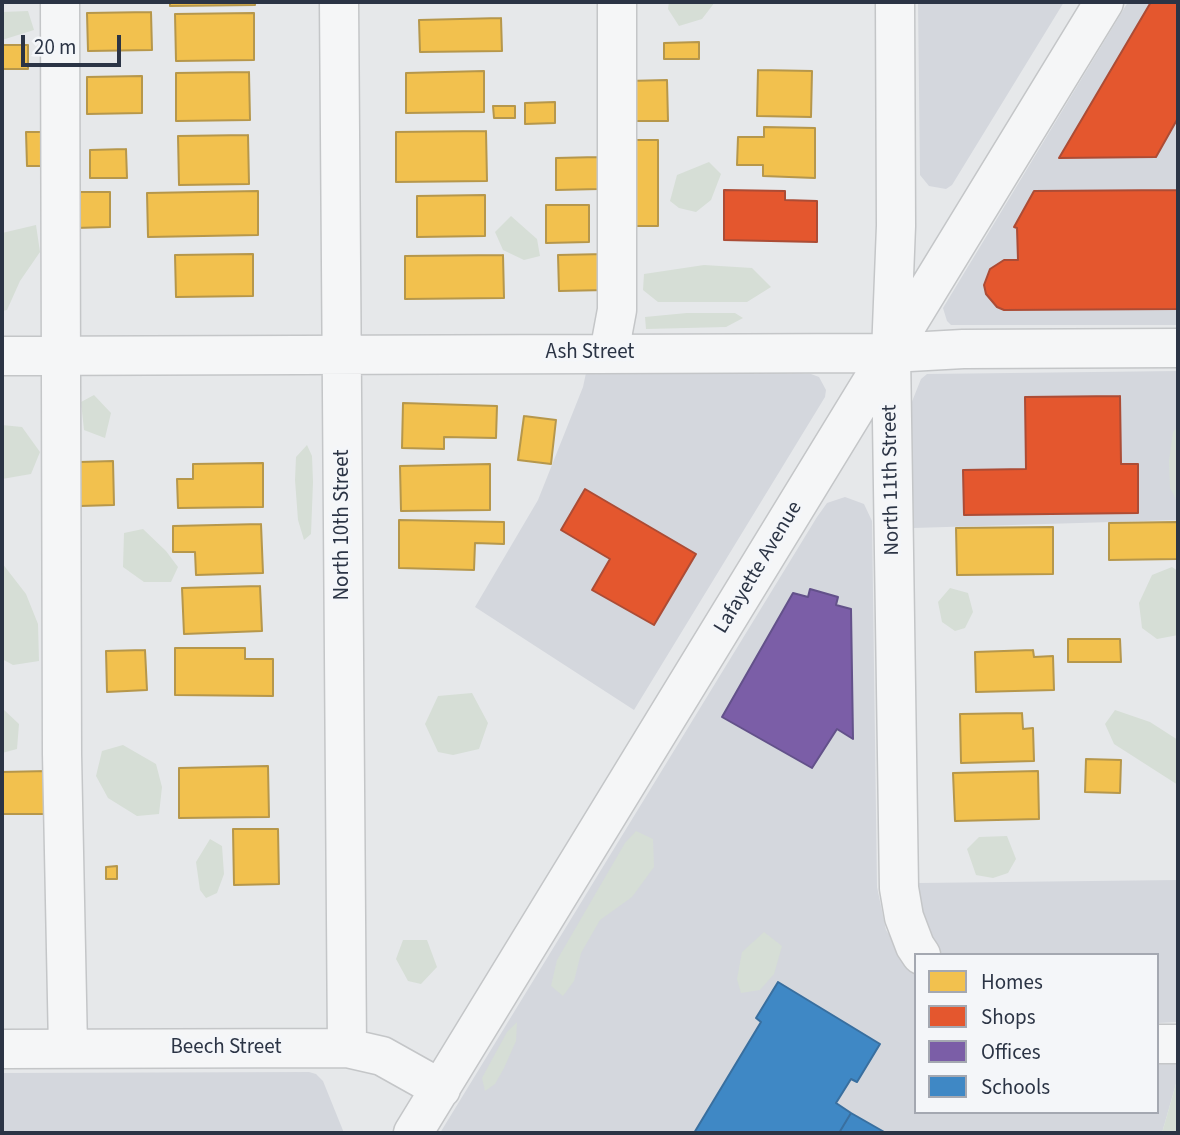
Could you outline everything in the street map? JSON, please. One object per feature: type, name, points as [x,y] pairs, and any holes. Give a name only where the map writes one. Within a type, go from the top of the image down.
[{"type":"street","points":[[60,2],[62,754],[68,1048]]},
{"type":"street","name":"North 10th Street","points":[[340,2],[347,1048]]},
{"type":"street","points":[[609,353],[617,310],[617,2]]},
{"type":"street","name":"North 11th Street","points":[[895,2],[896,226],[891,353],[899,888],[904,917],[920,953]]},
{"type":"street","name":"Lafayette Avenue","points":[[413,1133],[1104,2]]},
{"type":"street","name":"Ash Street","points":[[2,356],[891,353],[964,349],[1178,348]]},
{"type":"street","points":[[1159,1044],[1178,1044]]},
{"type":"street","name":"Beech Street","points":[[2,1049],[347,1048],[382,1056],[440,1089]]},
{"type":"shaded area","points":[[669,2],[715,2],[702,19],[679,26],[668,9]]},
{"type":"shaded area","points":[[918,2],[1064,2],[952,185],[946,189],[929,186],[920,175]]},
{"type":"shaded area","points":[[1128,2],[1178,2],[1178,325],[951,325],[943,308]]},
{"type":"shaded area","points":[[28,11],[34,30],[2,40],[2,12]]},
{"type":"shaded area","points":[[709,162],[721,174],[711,200],[696,212],[679,208],[670,201],[677,175]]},
{"type":"shaded area","points":[[511,216],[537,239],[540,256],[524,260],[503,250],[495,232]]},
{"type":"shaded area","points":[[36,225],[40,252],[20,281],[7,310],[2,311],[2,233]]},
{"type":"shaded area","points":[[704,265],[752,268],[771,287],[747,302],[658,302],[643,290],[644,274]]},
{"type":"shaded area","points":[[687,313],[735,313],[743,318],[726,327],[646,329],[645,317]]},
{"type":"shaded area","points":[[1178,371],[1178,520],[913,528],[911,404],[921,379],[927,374]]},
{"type":"shaded area","points":[[586,373],[811,374],[819,377],[826,390],[825,397],[634,710],[475,607],[538,500],[583,387]]},
{"type":"shaded area","points":[[94,395],[111,413],[105,438],[84,430],[81,402]]},
{"type":"shaded area","points":[[2,425],[22,427],[40,452],[31,474],[2,479]]},
{"type":"shaded area","points":[[1178,426],[1178,503],[1170,488],[1169,461],[1173,432]]},
{"type":"shaded area","points":[[307,445],[312,456],[313,482],[311,534],[304,540],[298,520],[295,480],[296,457]]},
{"type":"shaded area","points":[[845,497],[864,504],[872,521],[877,887],[886,930],[914,971],[914,1114],[1159,1114],[1159,1064],[1178,1063],[1178,1077],[1162,1133],[440,1133],[817,517],[827,503]]},
{"type":"shaded area","points":[[143,529],[178,567],[171,582],[144,582],[123,567],[124,533]]},
{"type":"shaded area","points":[[2,563],[26,594],[38,624],[39,661],[13,665],[2,659]]},
{"type":"shaded area","points":[[1172,567],[1178,571],[1178,635],[1157,639],[1142,628],[1139,603],[1152,575]]},
{"type":"shaded area","points":[[950,588],[968,593],[973,612],[965,628],[955,631],[942,622],[938,602]]},
{"type":"shaded area","points":[[472,693],[488,723],[479,749],[453,755],[438,752],[425,724],[438,696]]},
{"type":"shaded area","points":[[2,708],[19,724],[17,749],[2,753]]},
{"type":"shaded area","points":[[1115,710],[1150,722],[1178,740],[1178,785],[1114,744],[1105,724]]},
{"type":"shaded area","points":[[123,745],[156,764],[162,787],[159,814],[137,816],[108,798],[96,776],[102,751]]},
{"type":"shaded area","points":[[636,831],[653,839],[654,867],[632,897],[600,920],[581,953],[574,981],[563,996],[551,986],[557,960],[625,843]]},
{"type":"shaded area","points":[[1007,836],[1016,859],[1008,873],[993,878],[976,875],[967,849],[979,837]]},
{"type":"shaded area","points":[[210,839],[222,846],[224,874],[217,893],[206,898],[200,890],[196,862]]},
{"type":"shaded area","points":[[1178,880],[1178,1022],[1159,1023],[1159,953],[939,953],[920,919],[919,883]]},
{"type":"shaded area","points":[[764,932],[782,946],[774,974],[760,990],[741,993],[737,979],[742,952]]},
{"type":"shaded area","points":[[403,940],[427,940],[437,967],[421,984],[408,981],[396,959]]},
{"type":"shaded area","points":[[517,1022],[516,1041],[504,1068],[495,1084],[485,1091],[482,1078],[507,1032]]},
{"type":"shaded area","points":[[2,1073],[316,1074],[323,1081],[344,1133],[2,1133]]},
{"type":"shaded area","points":[[1178,1077],[1178,1133],[1162,1133]]},
{"type":"building: Homes","points":[[170,2],[255,2],[255,5],[170,6]]},
{"type":"building: Homes","points":[[151,12],[152,50],[88,51],[87,13]]},
{"type":"building: Homes","points":[[254,13],[254,60],[176,61],[175,14]]},
{"type":"building: Homes","points":[[501,18],[502,51],[420,52],[419,20]]},
{"type":"building: Homes","points":[[699,42],[699,59],[664,59],[664,43]]},
{"type":"building: Homes","points":[[2,45],[28,45],[28,69],[2,69]]},
{"type":"building: Homes","points":[[758,70],[812,71],[811,117],[757,116]]},
{"type":"building: Homes","points":[[484,71],[484,112],[406,113],[406,73]]},
{"type":"building: Homes","points":[[249,72],[250,120],[176,121],[176,73]]},
{"type":"building: Homes","points":[[142,76],[142,113],[87,114],[87,77]]},
{"type":"building: Homes","points":[[667,80],[668,121],[627,121],[627,81]]},
{"type":"building: Homes","points":[[555,102],[555,123],[525,124],[525,103]]},
{"type":"building: Homes","points":[[493,106],[515,106],[515,118],[494,118]]},
{"type":"building: Homes","points":[[764,127],[815,128],[815,178],[763,176],[763,165],[737,165],[738,137],[764,137]]},
{"type":"building: Homes","points":[[486,131],[487,181],[396,182],[396,132]]},
{"type":"building: Homes","points":[[26,132],[50,132],[51,166],[27,166]]},
{"type":"building: Homes","points":[[248,135],[249,184],[179,185],[178,136]]},
{"type":"building: Homes","points":[[625,140],[658,140],[658,226],[625,226]]},
{"type":"building: Homes","points":[[126,149],[127,178],[90,178],[90,150]]},
{"type":"building: Homes","points":[[598,157],[599,189],[556,190],[556,158]]},
{"type":"building: Homes","points":[[258,191],[258,235],[148,237],[147,193]]},
{"type":"building: Homes","points":[[75,192],[110,192],[110,227],[75,228]]},
{"type":"building: Homes","points":[[485,195],[485,236],[417,237],[417,196]]},
{"type":"building: Homes","points":[[546,205],[589,205],[589,242],[546,243]]},
{"type":"building: Homes","points":[[253,254],[253,296],[176,297],[175,255]]},
{"type":"building: Homes","points":[[605,254],[606,290],[559,291],[558,255]]},
{"type":"building: Homes","points":[[503,255],[504,298],[405,299],[405,256]]},
{"type":"building: Homes","points":[[403,403],[497,406],[496,438],[444,437],[444,449],[402,448]]},
{"type":"building: Homes","points":[[524,416],[556,420],[551,464],[518,460]]},
{"type":"building: Homes","points":[[113,461],[114,505],[80,506],[80,462]]},
{"type":"building: Homes","points":[[263,463],[263,507],[178,508],[177,479],[193,479],[193,464]]},
{"type":"building: Homes","points":[[490,464],[490,510],[401,511],[400,466]]},
{"type":"building: Homes","points":[[399,520],[504,522],[504,544],[475,543],[474,570],[399,568]]},
{"type":"building: Homes","points":[[1177,522],[1177,559],[1109,560],[1109,523]]},
{"type":"building: Homes","points":[[261,524],[263,573],[196,575],[195,552],[173,552],[173,526]]},
{"type":"building: Homes","points":[[1053,527],[1053,574],[957,575],[956,528]]},
{"type":"building: Homes","points":[[260,586],[262,631],[184,634],[182,588]]},
{"type":"building: Homes","points":[[1068,639],[1120,639],[1121,662],[1068,662]]},
{"type":"building: Homes","points":[[175,648],[245,648],[245,659],[273,659],[273,696],[175,695]]},
{"type":"building: Homes","points":[[145,650],[147,690],[107,692],[106,651]]},
{"type":"building: Homes","points":[[1033,650],[1034,657],[1053,656],[1054,690],[976,692],[975,652]]},
{"type":"building: Homes","points":[[1022,713],[1023,729],[1033,728],[1034,761],[961,763],[960,714]]},
{"type":"building: Homes","points":[[1086,759],[1121,760],[1120,793],[1085,792]]},
{"type":"building: Homes","points":[[268,766],[269,817],[179,818],[179,768]]},
{"type":"building: Homes","points":[[48,771],[48,814],[2,814],[2,772]]},
{"type":"building: Homes","points":[[1038,771],[1039,819],[955,821],[953,773]]},
{"type":"building: Homes","points":[[233,829],[278,829],[279,884],[234,885]]},
{"type":"building: Homes","points":[[117,866],[117,879],[106,879],[106,867]]},
{"type":"building: Shops","points":[[1151,2],[1178,2],[1178,118],[1156,157],[1059,158]]},
{"type":"building: Shops","points":[[1178,188],[1178,309],[1004,310],[997,307],[986,294],[984,285],[990,269],[1004,260],[1018,260],[1017,228],[1014,227],[1034,191]]},
{"type":"building: Shops","points":[[724,190],[785,191],[785,200],[817,201],[817,242],[724,240]]},
{"type":"building: Shops","points":[[1120,396],[1121,464],[1138,464],[1138,513],[964,515],[963,470],[1026,469],[1025,397]]},
{"type":"building: Shops","points":[[585,489],[696,554],[654,625],[592,590],[610,559],[561,530]]},
{"type":"building: Offices","points":[[810,589],[838,597],[836,605],[851,609],[853,739],[837,729],[812,768],[722,717],[793,593],[808,597]]},
{"type":"building: Schools","points":[[778,982],[880,1044],[857,1082],[851,1079],[836,1103],[851,1113],[839,1133],[694,1133],[761,1022],[756,1018]]},
{"type":"building: Schools","points":[[851,1113],[886,1133],[839,1133]]}]
